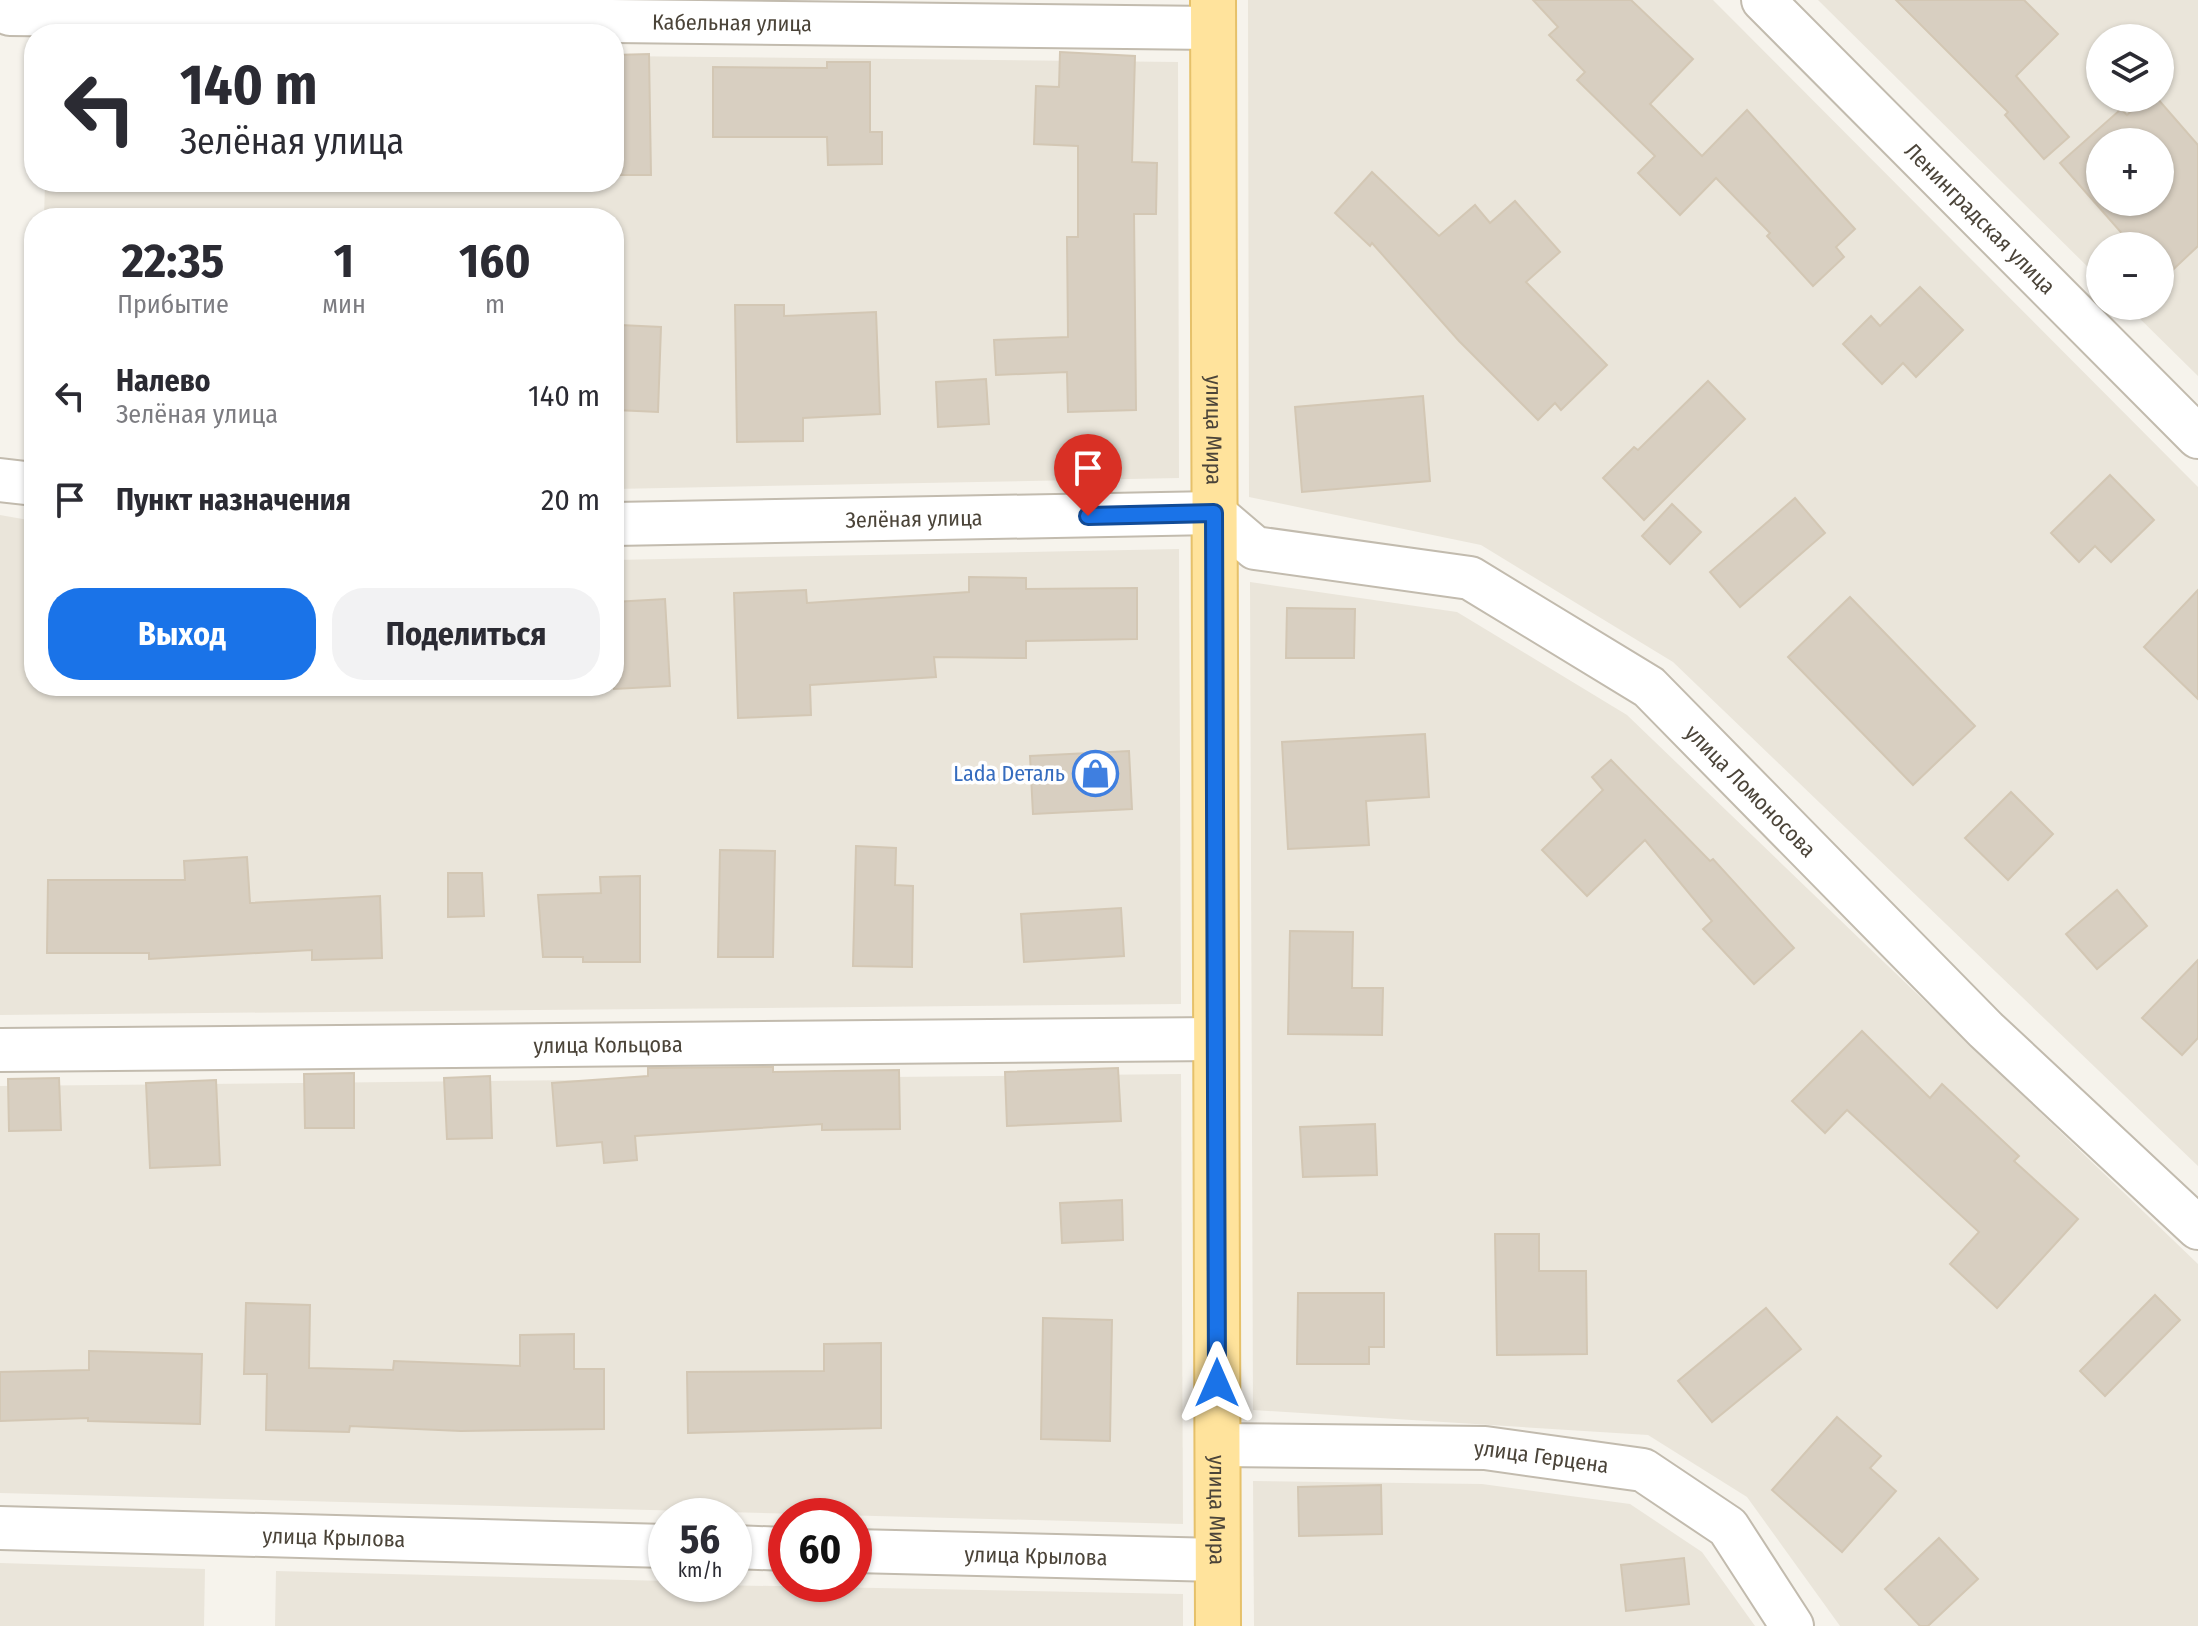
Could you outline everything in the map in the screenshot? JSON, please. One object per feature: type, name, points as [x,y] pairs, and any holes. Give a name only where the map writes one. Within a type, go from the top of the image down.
[{"type":"main road","name":"улица Мира","points":[[1213,14],[1218,1626]]},
{"type":"street","name":"Ленинградская улица","points":[[1763,0],[2198,437]]},
{"type":"street","name":"Кабельная улица","points":[[10,14],[1213,14]]},
{"type":"street","points":[[0,480],[24,483]]},
{"type":"street","name":"Зелёная улица","points":[[624,524],[1214,513]]},
{"type":"street","name":"улица Ломоносова","points":[[1214,513],[1255,548],[1470,578],[1649,687],[1986,1030],[2198,1228]]},
{"type":"street","name":"улица Кольцова","points":[[0,1050],[1216,1039]]},
{"type":"street","name":"улица Герцена","points":[[1218,1445],[1485,1448],[1643,1470],[1728,1527],[1792,1626]]},
{"type":"street","name":"улица Крылова","points":[[0,1528],[648,1546]]},
{"type":"street","name":"улица Крылова","points":[[872,1551],[1218,1560]]},
{"type":"shaded area","points":[[1248,0],[1713,0],[2198,487],[2198,1166],[1673,662],[1481,545],[1249,497]]},
{"type":"shaded area","points":[[1818,0],[2198,0],[2198,376],[2141,320],[2174,320],[2174,232],[2086,232],[2086,265]]},
{"type":"shaded area","points":[[624,56],[1178,62],[1179,478],[624,489],[624,208],[44,208],[45,192],[624,192]]},
{"type":"shaded area","points":[[0,515],[24,519],[24,696],[624,696],[624,560],[1179,549],[1181,1004],[0,1015]]},
{"type":"shaded area","points":[[1250,582],[1457,612],[1627,715],[2198,1264],[2198,1626],[1840,1626],[1747,1497],[1648,1435],[1253,1410]]},
{"type":"shaded area","points":[[1181,1074],[1183,1524],[872,1516],[872,1498],[768,1498],[768,1513],[752,1513],[752,1498],[648,1498],[648,1510],[0,1493],[0,1086]]},
{"type":"shaded area","points":[[1253,1481],[1482,1484],[1630,1504],[1702,1552],[1755,1626],[1254,1626]]},
{"type":"shaded area","points":[[0,1563],[205,1569],[204,1626],[0,1626]]},
{"type":"shaded area","points":[[276,1571],[648,1581],[648,1602],[752,1602],[752,1586],[768,1586],[768,1602],[872,1602],[872,1588],[1183,1594],[1183,1626],[275,1626]]},
{"type":"building","points":[[1533,0],[1631,0],[1693,59],[1650,104],[1702,156],[1747,110],[1855,229],[1836,247],[1844,257],[1813,286],[1767,236],[1770,233],[1716,178],[1680,215],[1638,173],[1655,156],[1577,80],[1585,72],[1549,35],[1558,27]]},
{"type":"building","points":[[1896,0],[2024,0],[2058,34],[2016,76],[2069,137],[2044,159],[2005,115],[2008,112]]},
{"type":"building","points":[[1060,52],[1135,56],[1132,162],[1157,163],[1156,214],[1134,214],[1136,410],[1068,412],[1067,372],[996,375],[994,340],[1068,337],[1067,237],[1078,237],[1078,146],[1034,144],[1036,86],[1059,87]]},
{"type":"building","points":[[649,54],[651,175],[624,175],[624,55]]},
{"type":"building","points":[[827,62],[870,62],[870,132],[882,132],[882,164],[828,165],[827,137],[713,137],[713,67],[827,68]]},
{"type":"building","points":[[2118,112],[2127,115],[2130,112],[2169,112],[2198,145],[2198,246],[2174,269],[2174,232],[2121,232],[2107,216],[2174,216],[2174,128],[2100,128]]},
{"type":"building","points":[[2086,140],[2086,193],[2060,163]]},
{"type":"building","points":[[1372,172],[1439,236],[1475,205],[1490,223],[1515,201],[1560,252],[1526,282],[1607,365],[1561,410],[1555,403],[1538,420],[1459,341],[1372,243],[1370,246],[1335,213]]},
{"type":"building","points":[[1920,287],[1963,330],[1916,377],[1903,363],[1882,384],[1843,344],[1871,316],[1880,326]]},
{"type":"building","points":[[735,305],[784,305],[784,316],[876,312],[880,414],[803,418],[803,441],[737,442]]},
{"type":"building","points":[[624,325],[661,327],[658,412],[624,410]]},
{"type":"building","points":[[986,379],[989,424],[938,427],[936,382]]},
{"type":"building","points":[[1708,381],[1745,419],[1644,520],[1603,478],[1634,447],[1638,450]]},
{"type":"building","points":[[1423,396],[1430,481],[1302,492],[1295,407]]},
{"type":"building","points":[[2110,475],[2154,520],[2111,562],[2095,546],[2079,562],[2051,533]]},
{"type":"building","points":[[1795,498],[1825,533],[1740,607],[1710,572]]},
{"type":"building","points":[[1672,504],[1701,532],[1670,564],[1642,536]]},
{"type":"building","points":[[969,577],[1026,578],[1026,589],[1137,588],[1137,639],[1026,641],[1026,658],[934,657],[936,677],[810,685],[811,715],[738,718],[734,593],[806,590],[807,603],[969,592]]},
{"type":"building","points":[[2198,590],[2198,699],[2144,647]]},
{"type":"building","points":[[1850,597],[1975,726],[1913,785],[1788,657]]},
{"type":"building","points":[[665,599],[670,686],[624,688],[624,601]]},
{"type":"building","points":[[1287,608],[1355,609],[1354,658],[1286,658]]},
{"type":"building","points":[[1425,734],[1429,797],[1366,801],[1369,845],[1288,849],[1282,742]]},
{"type":"building","points":[[1129,751],[1132,809],[1033,814],[1030,756]]},
{"type":"building","points":[[1611,760],[1710,861],[1713,859],[1794,948],[1754,984],[1703,929],[1712,921],[1645,840],[1587,896],[1542,850],[1603,790],[1592,777]]},
{"type":"building","points":[[2011,792],[2053,834],[2008,880],[1965,838]]},
{"type":"building","points":[[856,846],[896,848],[895,885],[913,886],[912,967],[853,966]]},
{"type":"building","points":[[720,850],[775,851],[773,957],[718,957]]},
{"type":"building","points":[[247,857],[250,903],[380,896],[382,958],[312,960],[312,950],[149,959],[149,953],[47,953],[48,880],[185,880],[184,861]]},
{"type":"building","points":[[448,873],[482,873],[484,916],[448,917]]},
{"type":"building","points":[[640,876],[640,962],[583,962],[583,957],[543,957],[538,895],[601,893],[600,877]]},
{"type":"building","points":[[2117,890],[2147,926],[2097,969],[2066,934]]},
{"type":"building","points":[[1121,908],[1124,956],[1024,962],[1021,914]]},
{"type":"building","points":[[1290,931],[1353,932],[1352,988],[1383,988],[1382,1035],[1288,1034]]},
{"type":"building","points":[[2198,960],[2198,1038],[2182,1055],[2142,1018]]},
{"type":"building","points":[[1862,1031],[1930,1098],[1942,1084],[2019,1156],[2014,1161],[2078,1219],[1997,1308],[1950,1264],[1979,1232],[1847,1110],[1825,1133],[1792,1101]]},
{"type":"building","points":[[773,1067],[773,1072],[899,1070],[900,1129],[822,1130],[822,1124],[635,1136],[637,1160],[604,1163],[602,1142],[557,1146],[552,1083],[648,1076],[648,1068]]},
{"type":"building","points":[[1118,1068],[1121,1121],[1007,1126],[1005,1072]]},
{"type":"building","points":[[354,1073],[354,1128],[305,1128],[304,1074]]},
{"type":"building","points":[[490,1076],[492,1138],[447,1139],[444,1078]]},
{"type":"building","points":[[59,1078],[61,1130],[9,1131],[8,1079]]},
{"type":"building","points":[[216,1080],[220,1165],[150,1168],[146,1083]]},
{"type":"building","points":[[1375,1124],[1377,1175],[1303,1177],[1300,1127]]},
{"type":"building","points":[[1122,1200],[1123,1240],[1062,1243],[1060,1203]]},
{"type":"building","points":[[1495,1234],[1539,1234],[1539,1271],[1586,1271],[1587,1354],[1497,1355]]},
{"type":"building","points":[[1298,1293],[1384,1293],[1384,1347],[1369,1347],[1369,1364],[1297,1364]]},
{"type":"building","points":[[2155,1295],[2180,1320],[2105,1396],[2080,1371]]},
{"type":"building","points":[[246,1303],[310,1305],[309,1368],[393,1370],[394,1361],[520,1366],[520,1335],[574,1334],[574,1369],[604,1369],[604,1429],[461,1431],[350,1426],[349,1432],[266,1430],[267,1374],[244,1374]]},
{"type":"building","points":[[1766,1308],[1801,1349],[1712,1422],[1678,1381]]},
{"type":"building","points":[[1043,1318],[1112,1320],[1110,1441],[1041,1439]]},
{"type":"building","points":[[881,1343],[881,1428],[688,1433],[687,1372],[824,1371],[824,1344]]},
{"type":"building","points":[[89,1351],[202,1354],[200,1424],[88,1421],[88,1418],[0,1421],[0,1372],[89,1370]]},
{"type":"building","points":[[1837,1417],[1881,1456],[1870,1468],[1896,1491],[1842,1552],[1772,1490]]},
{"type":"building","points":[[1381,1485],[1382,1534],[1299,1536],[1298,1487]]},
{"type":"building","points":[[1939,1538],[1978,1579],[1928,1626],[1920,1626],[1885,1589]]},
{"type":"building","points":[[1684,1558],[1689,1604],[1626,1611],[1621,1565]]},
{"type":"place","name":"Lada Dеталь","points":[[1096,773]]},
{"type":"route","points":[[1088,516],[1214,513],[1217,1383]]}]
